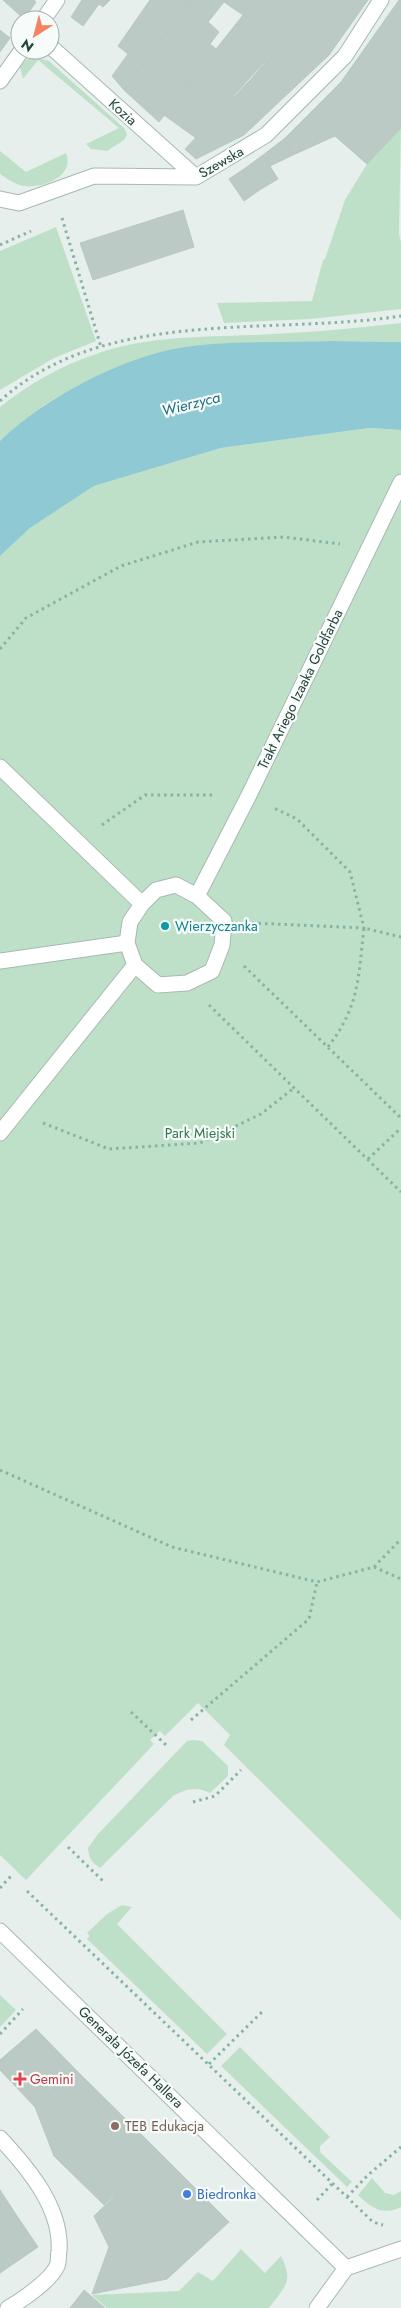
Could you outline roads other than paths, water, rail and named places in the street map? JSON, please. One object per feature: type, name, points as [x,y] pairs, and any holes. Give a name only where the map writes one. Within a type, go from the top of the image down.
[{"type":"street","name":"Szewska","points":[[0,199],[19,203],[94,176],[196,177],[266,135],[344,56],[381,0]]},
{"type":"street","name":"Kozia","points":[[60,55],[196,177]]},
{"type":"street","points":[[0,80],[15,60]]},
{"type":"street","name":"Trakt Ariego Izaaka Goldfarba","points":[[197,896],[249,795],[401,482]]},
{"type":"street","points":[[0,767],[142,904]]},
{"type":"street","points":[[176,885],[197,896],[224,922],[222,945],[212,971],[187,983],[158,985],[135,965],[126,943],[130,922],[142,904],[156,890],[176,885]]},
{"type":"street","points":[[0,961],[126,943]]},
{"type":"street","points":[[0,1133],[135,965]]},
{"type":"street","name":"Generała Józefa Hallera","points":[[0,1931],[346,2268]]},
{"type":"street","points":[[0,2138],[21,2160],[50,2204],[60,2235],[57,2266],[30,2296],[8,2308]]},
{"type":"street","points":[[317,2308],[346,2268],[401,2249]]},
{"type":"water","name":"Wierzyca","points":[[331,341],[401,342],[401,430],[369,428],[221,448],[94,486],[30,528],[0,556],[0,441],[38,410],[107,371],[155,353],[197,345]]},
{"type":"place","name":"Wierzyczanka","points":[[165,926]]},
{"type":"place","name":"Gemini","points":[[20,2079]]},
{"type":"place","name":"TEB Edukacja","points":[[115,2126]]},
{"type":"place","name":"Biedronka","points":[[187,2194]]},
{"type":"park label","name":"Park Miejski","points":[[200,1133]]}]
